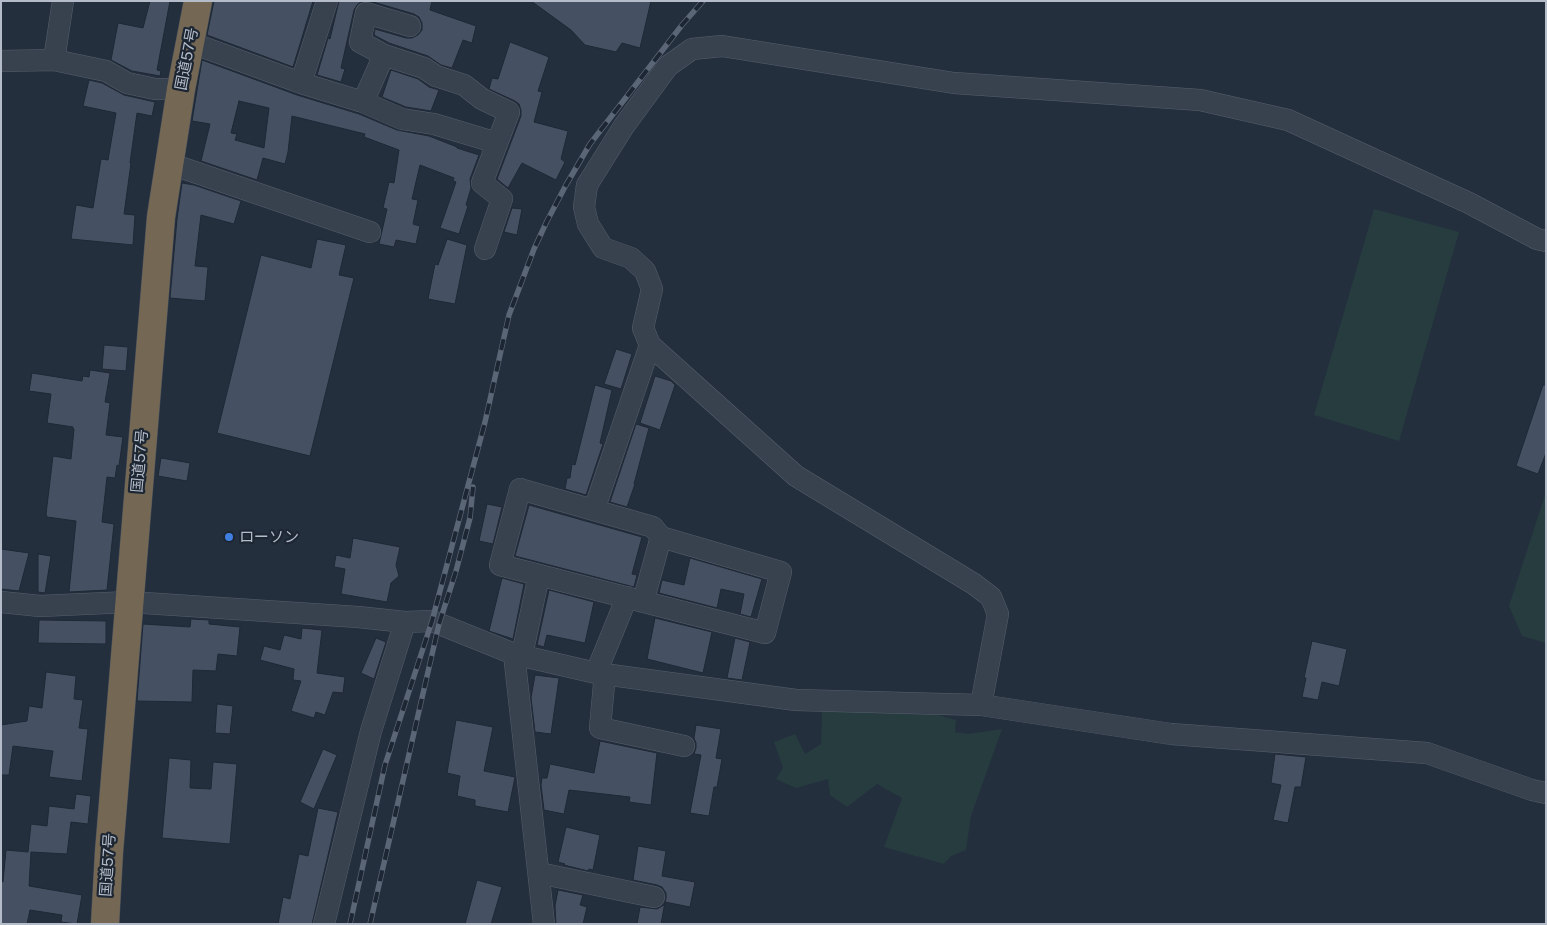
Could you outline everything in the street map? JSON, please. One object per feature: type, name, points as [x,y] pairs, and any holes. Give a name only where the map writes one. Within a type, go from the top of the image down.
[{"type":"highway","name":"国道57号","points":[[105,924],[109,852],[159,236],[168,163],[198,1]]},
{"type":"street","points":[[54,60],[63,1]]},
{"type":"street","points":[[301,83],[327,1]]},
{"type":"street","points":[[410,26],[366,13],[360,42],[384,55],[424,68],[436,76],[464,86],[482,99],[509,112],[482,183],[502,199],[485,249]]},
{"type":"street","points":[[189,42],[301,83],[363,102],[402,119],[434,124],[497,143]]},
{"type":"street","points":[[981,705],[998,614],[991,597],[974,584],[796,476],[650,345],[643,328],[652,289],[645,271],[631,258],[603,248],[588,224],[584,207],[587,185],[624,126],[668,66],[692,50],[722,46],[954,83],[1200,100],[1288,120],[1470,203],[1537,239],[1546,241]]},
{"type":"street","points":[[363,102],[384,55]]},
{"type":"street","points":[[1,61],[54,60],[106,71],[127,83],[155,89],[181,88]]},
{"type":"street","points":[[168,163],[370,232]]},
{"type":"street","points":[[594,510],[650,345]]},
{"type":"street","points":[[520,488],[653,528],[661,537],[781,572],[765,633],[500,565],[520,488]]},
{"type":"street","points":[[661,537],[635,600],[600,673],[600,728],[684,746]]},
{"type":"street","points":[[538,575],[518,655],[544,924]]},
{"type":"street","points":[[1,602],[40,606],[129,602],[358,617],[405,622],[432,621],[518,655],[600,673],[796,700],[981,705],[1171,734],[1427,753],[1532,790],[1546,793]]},
{"type":"street","points":[[324,924],[371,731],[405,622]]},
{"type":"street","points":[[539,873],[654,896]]},
{"type":"green space","points":[[1374,209],[1459,232],[1399,441],[1314,415]]},
{"type":"green space","points":[[1546,492],[1546,643],[1522,636],[1509,606]]},
{"type":"green space","points":[[822,710],[921,710],[956,720],[955,732],[968,734],[1002,729],[971,816],[966,850],[951,856],[944,864],[884,847],[902,798],[877,784],[847,807],[830,795],[828,779],[796,788],[776,779],[783,768],[774,742],[795,734],[805,754],[821,744]]},
{"type":"building","points":[[150,1],[170,1],[157,70],[161,71],[160,76],[132,71],[111,60],[118,23],[143,28]]},
{"type":"building","points":[[214,1],[313,1],[293,67],[207,35]]},
{"type":"building","points":[[339,1],[362,1],[354,10],[341,68],[345,69],[341,82],[317,75],[328,38],[330,39]]},
{"type":"building","points":[[370,1],[432,1],[430,10],[476,26],[472,43],[463,40],[452,68],[441,65],[428,56],[389,43],[374,35],[375,29],[412,38],[422,30],[422,23],[419,17],[414,14]]},
{"type":"building","points":[[531,1],[651,1],[640,48],[622,43],[616,52],[585,45],[571,30]]},
{"type":"building","points":[[510,42],[549,57],[538,91],[542,92],[534,122],[568,131],[561,159],[565,162],[556,180],[522,163],[508,188],[497,179],[521,116],[521,110],[519,104],[515,101],[489,89],[492,78],[498,79]]},
{"type":"building","points":[[202,60],[297,95],[359,114],[397,130],[429,136],[479,155],[470,179],[471,188],[466,205],[468,206],[459,234],[440,228],[456,182],[453,181],[454,178],[420,165],[412,199],[418,200],[413,224],[420,226],[416,244],[396,240],[394,247],[379,244],[387,209],[383,208],[389,182],[394,183],[399,150],[364,137],[365,134],[292,116],[285,164],[263,158],[257,180],[201,161],[210,124],[192,121]],"holes":[[[239,101],[269,108],[264,148],[235,140],[237,134],[231,133]]]},
{"type":"building","points":[[391,70],[418,79],[429,87],[439,90],[431,111],[406,107],[382,97]]},
{"type":"building","points":[[89,80],[102,83],[124,95],[155,102],[152,116],[137,113],[124,214],[135,215],[133,245],[71,239],[76,205],[93,208],[101,159],[108,160],[116,113],[83,106]]},
{"type":"building","points":[[182,183],[194,185],[241,201],[234,224],[201,215],[195,266],[208,267],[205,301],[170,298]]},
{"type":"building","points":[[512,208],[522,209],[517,235],[504,232]]},
{"type":"building","points":[[317,239],[346,245],[339,275],[354,278],[310,456],[217,433],[261,255],[311,268]]},
{"type":"building","points":[[447,239],[467,245],[455,304],[428,299],[435,264],[438,265]]},
{"type":"building","points":[[104,345],[128,347],[126,371],[102,369]]},
{"type":"building","points":[[616,349],[632,354],[621,389],[604,384]]},
{"type":"building","points":[[90,370],[110,373],[105,402],[110,403],[106,435],[123,437],[119,466],[117,465],[115,478],[107,477],[102,522],[114,524],[107,590],[69,592],[76,521],[47,517],[46,514],[53,456],[71,459],[74,429],[73,427],[47,423],[51,394],[29,391],[32,373],[82,381],[83,376],[89,377]]},
{"type":"building","points":[[655,376],[671,381],[675,385],[660,430],[640,423]]},
{"type":"building","points":[[595,385],[612,390],[600,443],[603,444],[586,495],[565,489],[567,478],[570,478],[572,464],[575,465]]},
{"type":"building","points":[[1543,385],[1546,385],[1546,453],[1538,474],[1516,466]]},
{"type":"building","points":[[636,424],[649,428],[635,484],[627,507],[610,502]]},
{"type":"building","points":[[161,458],[190,463],[187,481],[158,476]]},
{"type":"building","points":[[487,504],[502,507],[493,544],[479,541]]},
{"type":"building","points":[[529,505],[642,537],[632,574],[637,575],[634,587],[515,556]]},
{"type":"building","points":[[353,538],[400,547],[396,565],[399,576],[391,583],[387,602],[341,594],[345,569],[334,567],[336,555],[350,558]]},
{"type":"building","points":[[1,549],[29,553],[19,591],[1,589]]},
{"type":"building","points":[[38,554],[51,556],[45,593],[38,592]]},
{"type":"building","points":[[690,558],[762,579],[751,617],[740,614],[744,594],[721,589],[717,608],[659,593],[662,580],[684,585]]},
{"type":"building","points":[[502,578],[524,584],[513,639],[489,631]]},
{"type":"building","points":[[549,590],[594,602],[585,643],[547,635],[544,647],[537,645]]},
{"type":"building","points":[[655,618],[712,632],[703,673],[647,659]]},
{"type":"building","points":[[191,619],[209,620],[209,624],[240,627],[237,656],[218,654],[216,671],[193,670],[192,702],[137,701],[143,624],[190,627]]},
{"type":"building","points":[[39,620],[106,621],[106,644],[38,643]]},
{"type":"building","points":[[302,628],[322,630],[317,673],[345,677],[343,693],[333,692],[325,715],[316,712],[314,718],[291,711],[301,681],[293,680],[294,669],[260,660],[264,646],[280,650],[284,635],[301,639]]},
{"type":"building","points":[[376,638],[386,642],[374,679],[361,673]]},
{"type":"building","points":[[735,638],[750,642],[742,680],[727,678]]},
{"type":"building","points":[[1312,641],[1347,649],[1339,686],[1322,682],[1318,700],[1302,697]]},
{"type":"building","points":[[46,672],[76,676],[74,699],[83,700],[79,728],[88,729],[82,781],[49,777],[53,751],[13,746],[9,775],[1,775],[1,725],[27,721],[29,706],[42,708]]},
{"type":"building","points":[[535,675],[559,678],[551,734],[535,732],[531,698]]},
{"type":"building","points":[[217,704],[233,706],[230,734],[215,733]]},
{"type":"building","points":[[456,720],[493,727],[484,771],[515,777],[508,812],[475,806],[475,800],[457,796],[460,776],[447,773]]},
{"type":"building","points":[[696,725],[721,729],[716,758],[722,759],[717,787],[714,787],[709,816],[690,813],[701,755],[694,754],[696,748],[694,738]]},
{"type":"building","points":[[600,741],[657,753],[651,805],[629,802],[630,797],[569,790],[564,814],[544,810],[541,785],[542,778],[547,778],[550,764],[594,773]]},
{"type":"building","points":[[323,749],[337,755],[314,809],[300,802]]},
{"type":"building","points":[[1275,754],[1306,757],[1301,787],[1295,787],[1288,823],[1273,820],[1281,785],[1271,783]]},
{"type":"building","points":[[169,758],[191,760],[190,788],[211,789],[213,762],[237,764],[230,844],[162,838]]},
{"type":"building","points":[[76,794],[91,796],[88,824],[71,822],[67,854],[31,852],[29,886],[82,895],[77,924],[61,922],[62,915],[30,910],[27,924],[1,924],[1,881],[3,882],[6,850],[28,852],[31,824],[47,826],[49,806],[74,809]]},
{"type":"building","points":[[318,808],[338,812],[312,924],[278,924],[283,897],[290,899],[299,854],[308,856]]},
{"type":"building","points":[[566,827],[600,835],[593,870],[589,869],[588,871],[558,862]]},
{"type":"building","points":[[638,846],[666,851],[662,876],[695,882],[690,907],[665,902],[666,893],[662,887],[633,880]]},
{"type":"building","points":[[477,880],[502,887],[491,924],[465,924]]},
{"type":"building","points":[[558,890],[583,895],[580,905],[587,907],[583,924],[556,924],[555,906]]},
{"type":"building","points":[[665,902],[661,924],[637,924],[640,907],[657,909],[664,905]]},
{"type":"railway","points":[[350,924],[385,765],[432,621],[485,422],[509,315],[534,249],[566,185],[590,144],[682,25],[703,1]]},
{"type":"railway","points":[[370,924],[439,624],[470,518],[473,487]]},
{"type":"place","name":"ローソン","points":[[229,537]]}]
